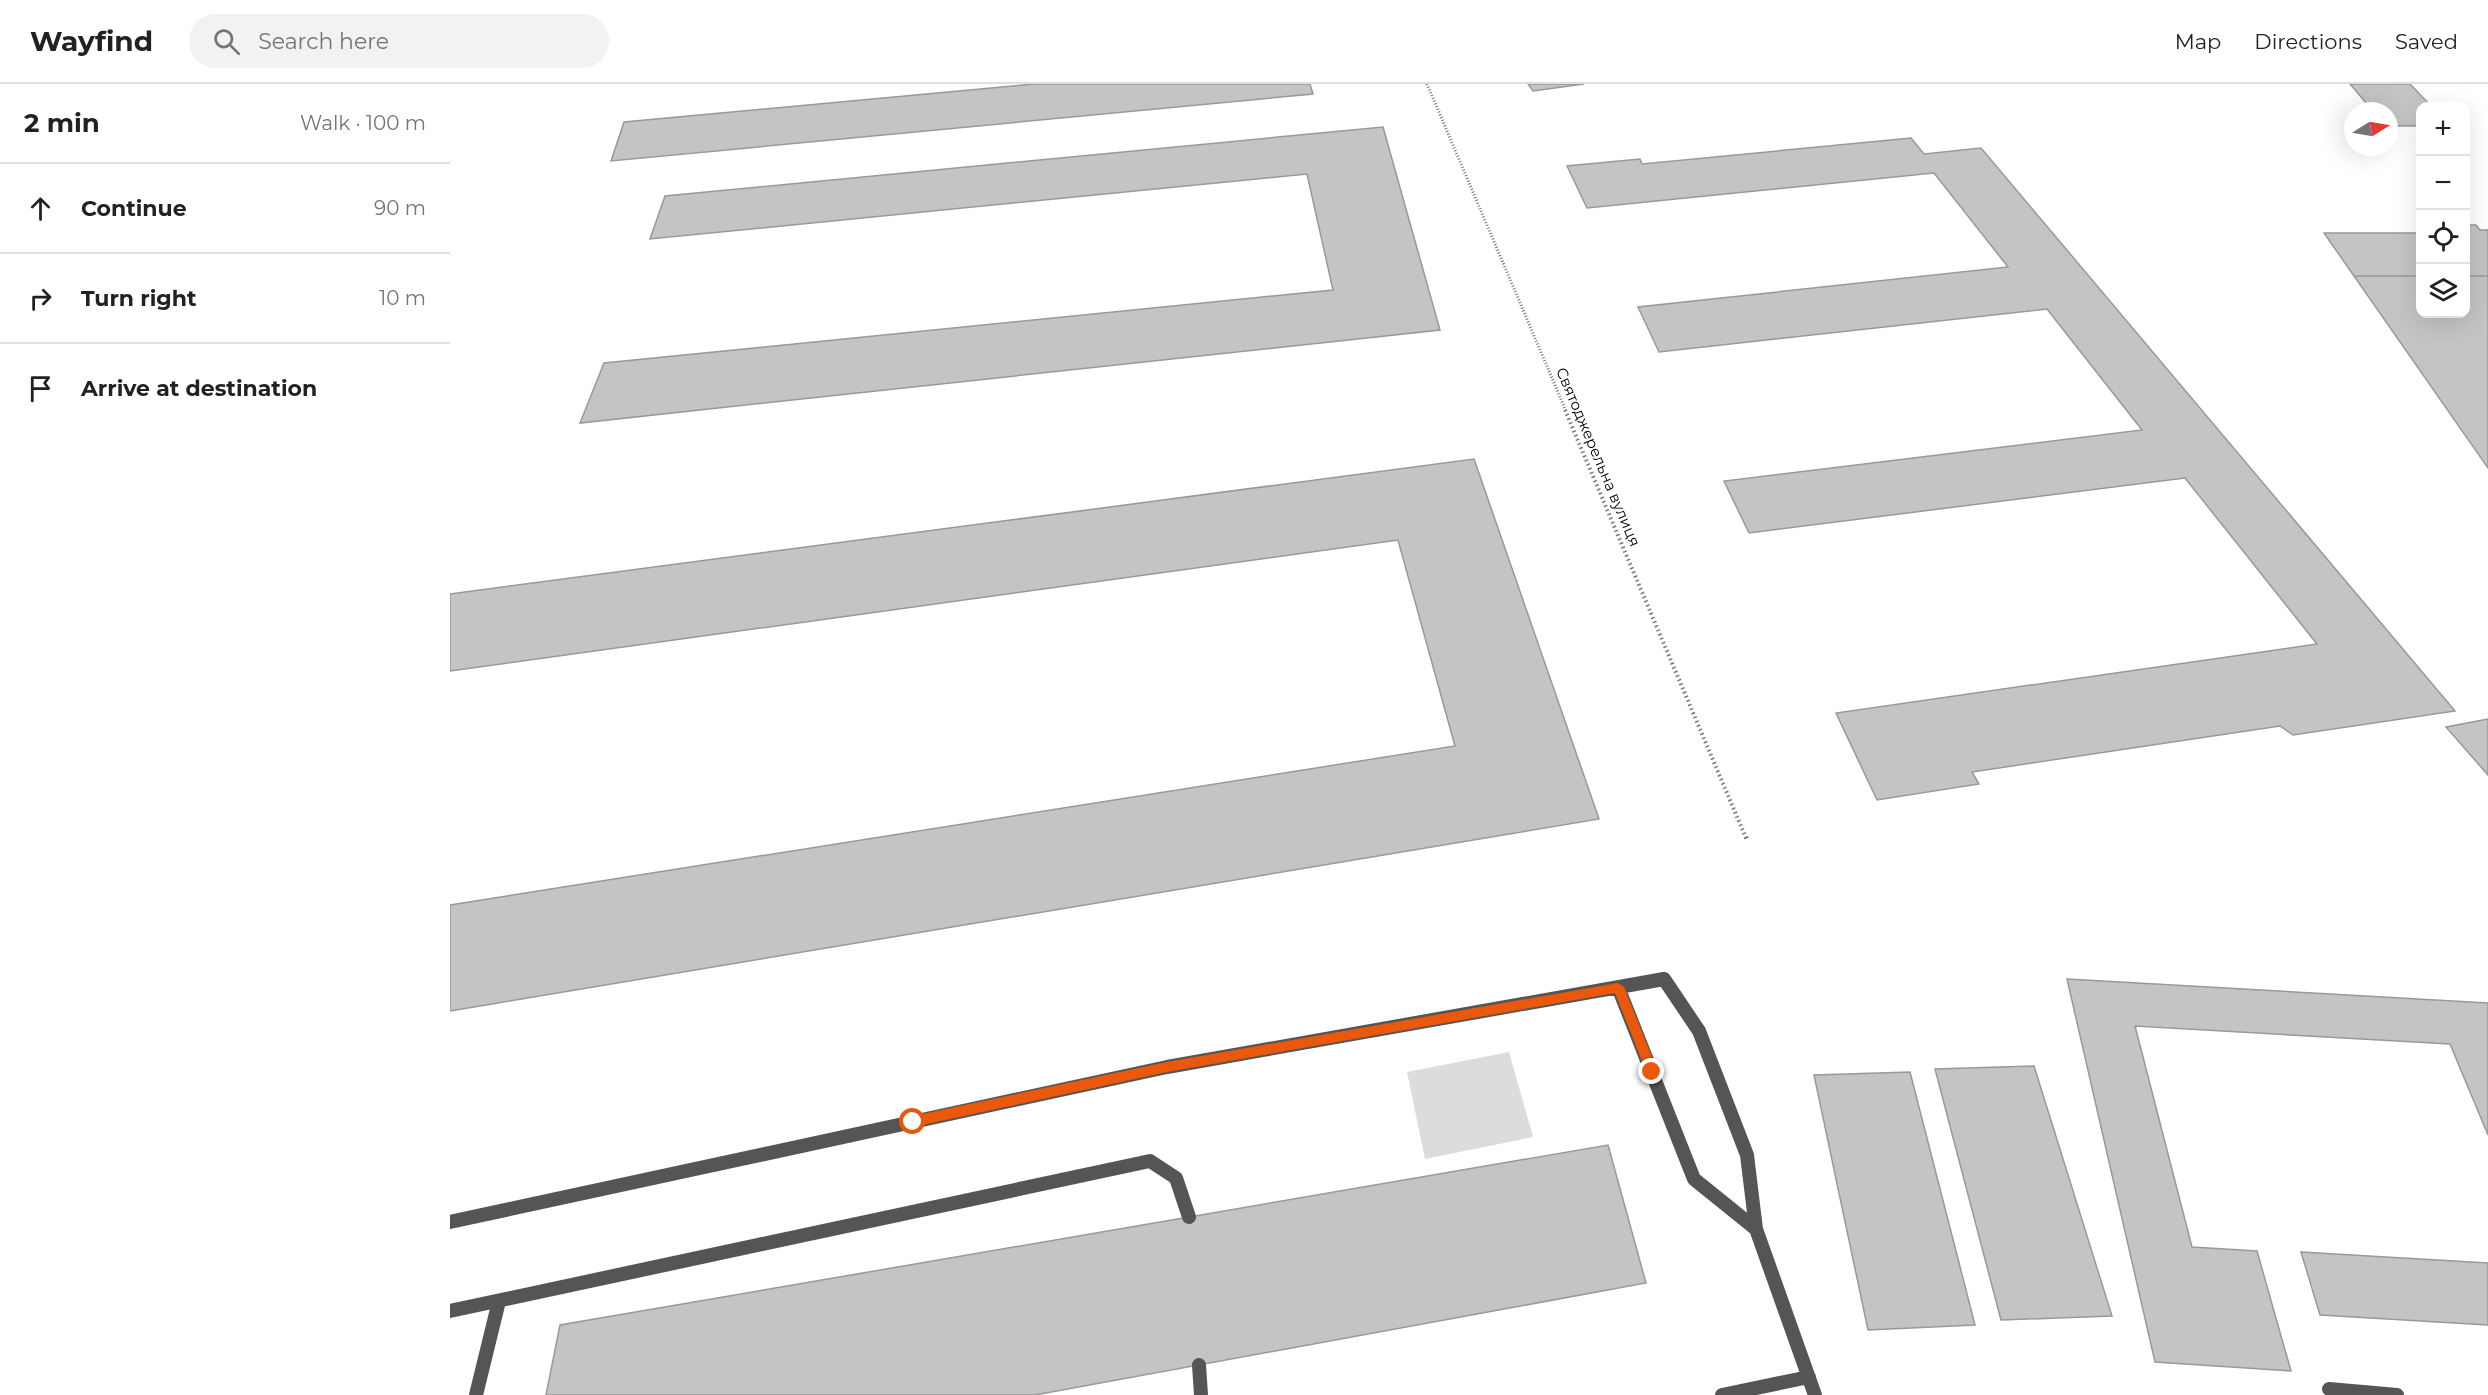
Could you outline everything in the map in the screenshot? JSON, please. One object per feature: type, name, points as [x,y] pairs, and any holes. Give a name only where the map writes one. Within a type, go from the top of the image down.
[{"type":"lane","points":[[450,1222],[1167,1067],[1664,979],[1699,1031],[1747,1155],[1756,1229],[1815,1395]]},
{"type":"lane","points":[[1618,987],[1694,1179],[1756,1229]]},
{"type":"lane","points":[[450,1311],[1149,1161],[1176,1178],[1189,1217]]},
{"type":"lane","points":[[476,1395],[499,1301]]},
{"type":"lane","points":[[1199,1365],[1201,1395]]},
{"type":"lane","points":[[1722,1395],[1809,1377]]},
{"type":"lane","points":[[2329,1389],[2397,1395]]},
{"type":"path","name":"Святоджерельна вулиця","points":[[1427,84],[1747,840]]},
{"type":"shaded area","points":[[1509,1052],[1533,1137],[1425,1159],[1407,1072]]},
{"type":"building","points":[[1034,84],[1310,84],[1313,94],[611,161],[624,122]]},
{"type":"building","points":[[1528,84],[1584,84],[1533,91]]},
{"type":"building","points":[[2350,84],[2410,84],[2427,102],[2416,102],[2416,126],[2398,126],[2398,102],[2365,102]]},
{"type":"building","points":[[1383,127],[1440,330],[580,423],[604,363],[1333,290],[1307,174],[650,239],[665,196]]},
{"type":"building","points":[[1911,138],[1924,154],[1981,148],[2455,711],[2293,735],[2280,726],[1972,772],[1979,784],[1877,800],[1836,713],[2317,644],[2185,478],[1749,533],[1724,481],[2142,430],[2047,309],[1659,352],[1638,307],[2008,267],[1934,173],[1587,208],[1567,166],[1640,159],[1642,164]]},
{"type":"building","points":[[2470,225],[2476,225],[2480,230],[2488,230],[2488,276],[2470,276]]},
{"type":"building","points":[[2324,233],[2416,233],[2416,276],[2354,276]]},
{"type":"building","points":[[2354,276],[2416,276],[2416,318],[2470,318],[2470,276],[2488,276],[2488,468]]},
{"type":"building","points":[[1474,459],[1599,819],[450,1011],[450,905],[1455,746],[1398,540],[450,671],[450,594]]},
{"type":"building","points":[[2488,719],[2488,775],[2446,727]]},
{"type":"building","points":[[2067,979],[2488,1003],[2488,1135],[2450,1044],[2135,1026],[2192,1247],[2257,1251],[2291,1371],[2155,1362]]},
{"type":"building","points":[[2034,1066],[2112,1316],[2001,1320],[1935,1069]]},
{"type":"building","points":[[1910,1072],[1975,1325],[1868,1330],[1814,1075]]},
{"type":"building","points":[[1608,1145],[1646,1283],[1035,1395],[546,1395],[560,1325]]},
{"type":"building","points":[[2301,1252],[2488,1263],[2488,1325],[2320,1315]]},
{"type":"route","points":[[913,1122],[1167,1067],[1618,987],[1652,1072]]}]
